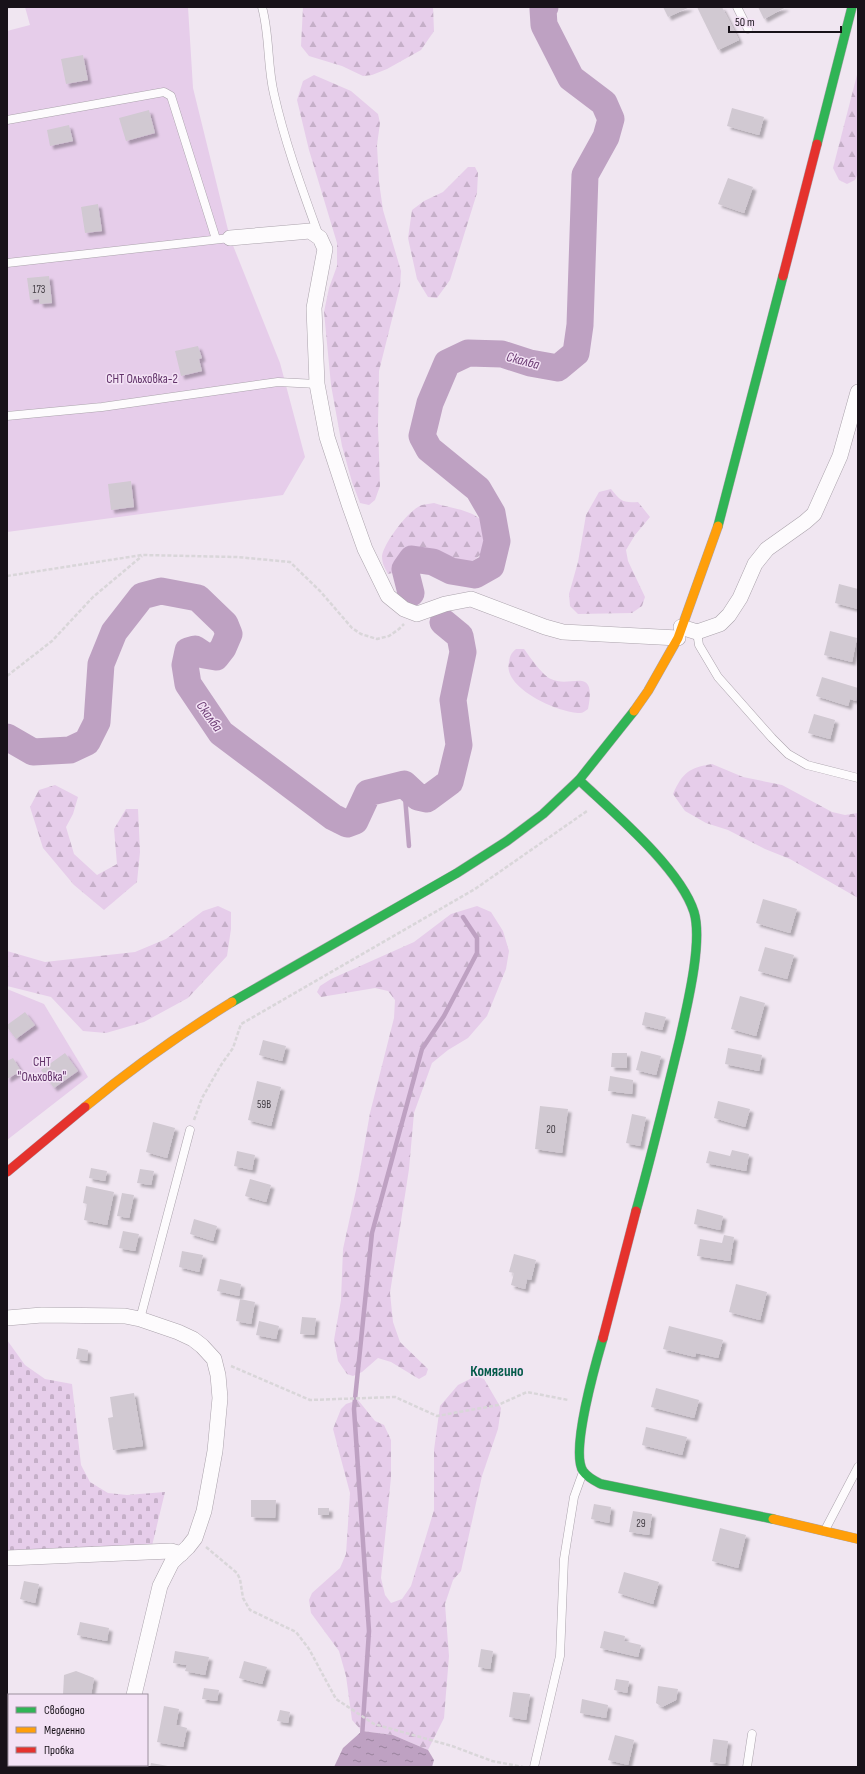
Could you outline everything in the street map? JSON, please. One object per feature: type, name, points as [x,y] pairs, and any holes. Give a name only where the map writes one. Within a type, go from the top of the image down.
[{"type":"street","points":[[7,1172],[116,1082],[186,1030],[275,976],[457,873],[507,840],[542,814],[578,780],[623,726],[644,697],[670,654],[680,632],[717,530],[853,14]]},
{"type":"street","points":[[223,238],[310,231],[320,238],[325,248],[314,308],[317,384],[327,437],[365,549],[388,596],[404,609],[417,614],[445,604],[472,599],[545,627],[563,632],[697,632],[720,624],[729,615],[740,598],[755,564],[767,549],[814,514],[840,456],[858,392]]},
{"type":"street","points":[[578,780],[642,840],[670,871],[684,891],[694,912],[696,928],[695,952],[690,992],[662,1115],[585,1404],[579,1460],[583,1471],[590,1478],[601,1484],[825,1530],[858,1539]]},
{"type":"street","points":[[7,1318],[42,1315],[125,1316],[140,1319],[178,1332],[193,1339],[214,1359],[218,1375],[220,1398],[215,1451],[204,1511],[195,1538],[188,1548],[172,1562],[160,1586],[134,1694]]},
{"type":"street","points":[[7,1558],[171,1551],[181,1554]]},
{"type":"lane","points":[[262,7],[267,26],[273,93],[292,164],[320,238]]},
{"type":"lane","points":[[737,7],[748,29]]},
{"type":"lane","points":[[7,120],[164,92],[170,96],[223,238],[7,263]]},
{"type":"lane","points":[[7,416],[102,406],[278,382],[317,384]]},
{"type":"lane","points":[[697,632],[699,644],[718,677],[788,754],[807,765],[858,778]]},
{"type":"lane","points":[[140,1319],[190,1130]]},
{"type":"lane","points":[[825,1530],[858,1467]]},
{"type":"lane","points":[[534,1767],[560,1656],[564,1559],[574,1497],[583,1471]]},
{"type":"lane","points":[[747,1767],[752,1734]]},
{"type":"path","points":[[7,576],[142,555],[237,557],[290,562],[320,591],[352,628],[361,634],[377,639],[388,636],[399,630],[407,620],[417,614]]},
{"type":"path","points":[[7,676],[52,641],[93,597],[142,555]]},
{"type":"path","points":[[190,1130],[202,1098],[221,1065],[233,1048],[241,1024],[475,889],[601,802]]},
{"type":"path","points":[[214,1359],[310,1400],[396,1397],[437,1416],[498,1405],[527,1392],[585,1404]]},
{"type":"path","points":[[195,1538],[236,1573],[240,1579],[243,1598],[250,1610],[296,1632],[309,1649],[336,1699],[374,1724],[452,1746],[492,1761],[523,1767]]},
{"type":"green space","name":"СНТ Ольховка-2","points":[[25,7],[188,7],[193,88],[230,238],[280,363],[305,457],[283,495],[7,532],[7,31],[30,25]]},
{"type":"green space","points":[[303,7],[433,7],[434,31],[421,50],[387,69],[372,75],[363,76],[342,66],[309,56],[301,46]]},
{"type":"green space","points":[[858,71],[858,173],[855,180],[847,184],[839,180],[833,168]]},
{"type":"green space","points":[[314,75],[351,91],[378,114],[380,123],[377,145],[379,182],[383,210],[401,271],[400,287],[379,371],[378,426],[380,486],[375,500],[369,505],[360,503],[352,482],[342,446],[331,385],[324,312],[329,288],[337,266],[337,243],[309,150],[297,100],[303,81]]},
{"type":"green space","points":[[468,167],[475,167],[478,173],[477,193],[450,280],[437,298],[428,297],[417,279],[408,238],[412,210],[424,201],[443,192]]},
{"type":"green space","points":[[611,489],[622,500],[628,502],[638,502],[650,517],[635,535],[626,550],[628,561],[645,597],[642,606],[632,613],[578,614],[570,606],[569,594],[578,562],[586,515],[599,492]]},
{"type":"green space","points":[[434,503],[470,513],[480,519],[486,528],[488,536],[484,549],[480,555],[472,561],[463,563],[454,562],[418,550],[409,552],[402,558],[397,572],[388,574],[383,564],[382,556],[392,535],[416,508],[422,505]]},
{"type":"green space","points":[[516,649],[524,649],[541,670],[551,679],[566,682],[586,682],[589,687],[590,695],[588,709],[580,713],[559,709],[546,704],[523,690],[514,681],[509,672],[510,658]]},
{"type":"green space","points":[[712,764],[743,777],[782,785],[832,812],[845,815],[858,813],[858,898],[790,859],[765,849],[728,830],[706,823],[685,811],[673,794],[680,781],[692,769]]},
{"type":"green space","points":[[55,785],[78,797],[73,814],[66,827],[74,854],[97,875],[117,864],[114,829],[126,809],[138,809],[140,852],[137,882],[104,910],[74,885],[43,848],[30,807],[39,790]]},
{"type":"green space","points":[[218,906],[231,912],[231,929],[227,956],[188,998],[144,1022],[106,1033],[83,1031],[51,997],[7,986],[7,951],[45,962],[135,952],[166,939],[203,911]]},
{"type":"green space","points":[[477,906],[491,912],[503,931],[509,951],[506,969],[487,1016],[468,1038],[448,1050],[432,1063],[414,1113],[409,1169],[390,1293],[393,1322],[400,1342],[428,1369],[426,1375],[419,1379],[391,1362],[378,1358],[362,1372],[353,1376],[347,1374],[338,1361],[334,1340],[341,1300],[343,1249],[358,1181],[370,1113],[394,1018],[395,1000],[388,991],[375,988],[321,997],[317,992],[320,986],[331,979],[414,942],[451,914]]},
{"type":"green space","name":"СНТ \"Ольховка\"","points":[[7,989],[44,1004],[88,1077],[7,1140]]},
{"type":"green space","points":[[7,1340],[25,1365],[45,1379],[72,1384],[81,1465],[90,1482],[108,1493],[127,1495],[165,1492],[151,1550],[7,1554]]},
{"type":"green space","points":[[476,1376],[484,1379],[501,1408],[498,1429],[482,1476],[461,1571],[453,1580],[445,1604],[449,1656],[444,1718],[428,1750],[393,1735],[362,1731],[352,1720],[346,1676],[339,1651],[311,1613],[309,1600],[312,1593],[340,1568],[346,1554],[350,1493],[333,1429],[341,1409],[346,1404],[358,1400],[375,1421],[384,1425],[391,1440],[391,1477],[381,1578],[385,1595],[391,1603],[402,1599],[411,1586],[434,1510],[434,1450],[440,1406],[458,1385]]},
{"type":"water","points":[[362,1731],[393,1735],[428,1750],[434,1760],[432,1767],[334,1767],[343,1748]]},
{"type":"building","points":[[663,7],[690,7],[668,17]]},
{"type":"building","points":[[697,7],[722,7],[739,40],[718,50]]},
{"type":"building","points":[[758,7],[786,7],[764,19]]},
{"type":"building","points":[[83,55],[88,80],[66,84],[61,59]]},
{"type":"building","points":[[732,108],[764,117],[759,135],[727,126]]},
{"type":"building","points":[[149,110],[155,133],[126,141],[119,118]]},
{"type":"building","points":[[69,125],[73,141],[50,146],[47,130]]},
{"type":"building","points":[[728,178],[753,187],[744,213],[718,204]]},
{"type":"building","points":[[98,204],[102,231],[85,233],[81,207]]},
{"type":"building","points":[[49,276],[52,303],[40,304],[39,299],[30,300],[27,278]]},
{"type":"building","points":[[198,346],[202,358],[199,359],[202,371],[181,376],[175,351]]},
{"type":"building","points":[[131,481],[134,507],[111,510],[108,484]]},
{"type":"building","points":[[839,584],[858,589],[858,609],[835,603]]},
{"type":"building","points":[[830,631],[857,638],[852,662],[824,655]]},
{"type":"building","points":[[822,677],[858,688],[856,701],[850,699],[848,706],[816,696]]},
{"type":"building","points":[[814,714],[835,720],[830,739],[808,733]]},
{"type":"building","points":[[763,899],[797,909],[790,933],[756,923]]},
{"type":"building","points":[[765,947],[794,955],[787,979],[758,971]]},
{"type":"building","points":[[740,996],[765,1003],[756,1036],[731,1029]]},
{"type":"building","points":[[25,1012],[35,1025],[16,1039],[7,1025]]},
{"type":"building","points":[[645,1012],[666,1017],[662,1030],[642,1025]]},
{"type":"building","points":[[263,1040],[286,1046],[282,1061],[259,1055]]},
{"type":"building","points":[[728,1048],[762,1055],[759,1071],[725,1064]]},
{"type":"building","points":[[641,1051],[661,1056],[656,1075],[636,1070]]},
{"type":"building","points":[[65,1053],[78,1071],[54,1088],[41,1070]]},
{"type":"building","points":[[612,1053],[627,1053],[627,1068],[611,1067]]},
{"type":"building","points":[[13,1058],[21,1071],[7,1079],[7,1061]]},
{"type":"building","points":[[610,1076],[633,1080],[632,1094],[608,1091]]},
{"type":"building","points":[[257,1081],[281,1087],[271,1126],[248,1120]]},
{"type":"building","points":[[718,1101],[750,1109],[745,1127],[714,1118]]},
{"type":"building","points":[[540,1106],[568,1109],[562,1153],[535,1149]]},
{"type":"building","points":[[632,1114],[646,1117],[640,1146],[626,1143]]},
{"type":"building","points":[[153,1122],[175,1128],[167,1158],[146,1152]]},
{"type":"building","points":[[732,1150],[749,1154],[746,1171],[706,1163],[709,1151],[730,1156]]},
{"type":"building","points":[[237,1151],[255,1155],[252,1170],[234,1166]]},
{"type":"building","points":[[91,1168],[107,1171],[105,1181],[89,1178]]},
{"type":"building","points":[[140,1169],[154,1171],[151,1185],[137,1183]]},
{"type":"building","points":[[250,1179],[271,1185],[266,1202],[245,1196]]},
{"type":"building","points":[[86,1186],[114,1192],[107,1225],[84,1220],[87,1204],[83,1203]]},
{"type":"building","points":[[122,1193],[134,1195],[129,1218],[117,1216]]},
{"type":"building","points":[[697,1209],[723,1216],[720,1230],[694,1224]]},
{"type":"building","points":[[194,1219],[217,1226],[213,1241],[190,1234]]},
{"type":"building","points":[[123,1231],[139,1234],[135,1251],[119,1248]]},
{"type":"building","points":[[724,1235],[734,1237],[730,1261],[697,1256],[700,1239],[722,1243]]},
{"type":"building","points":[[182,1251],[203,1255],[199,1272],[179,1267]]},
{"type":"building","points":[[514,1254],[536,1260],[531,1280],[527,1279],[525,1289],[511,1285],[514,1273],[509,1272]]},
{"type":"building","points":[[220,1279],[241,1284],[239,1296],[217,1291]]},
{"type":"building","points":[[736,1284],[767,1292],[760,1320],[729,1312]]},
{"type":"building","points":[[240,1299],[255,1302],[251,1324],[236,1321]]},
{"type":"building","points":[[302,1317],[316,1318],[314,1335],[300,1334]]},
{"type":"building","points":[[259,1321],[279,1326],[276,1339],[256,1335]]},
{"type":"building","points":[[669,1326],[723,1340],[718,1358],[696,1353],[695,1357],[663,1349]]},
{"type":"building","points":[[78,1348],[88,1350],[87,1361],[76,1359]]},
{"type":"building","points":[[656,1388],[699,1400],[694,1418],[651,1407]]},
{"type":"building","points":[[134,1393],[143,1446],[113,1450],[108,1418],[113,1417],[110,1397]]},
{"type":"building","points":[[646,1427],[687,1437],[682,1455],[642,1445]]},
{"type":"building","points":[[251,1500],[276,1500],[275,1518],[251,1517]]},
{"type":"building","points":[[594,1504],[611,1507],[609,1523],[591,1519]]},
{"type":"building","points":[[318,1508],[329,1508],[329,1515],[318,1515]]},
{"type":"building","points":[[633,1511],[652,1514],[649,1535],[629,1532]]},
{"type":"building","points":[[720,1528],[746,1535],[738,1568],[712,1561]]},
{"type":"building","points":[[624,1572],[659,1582],[653,1604],[618,1593]]},
{"type":"building","points":[[24,1581],[39,1584],[35,1603],[20,1599]]},
{"type":"building","points":[[80,1622],[109,1628],[107,1641],[77,1635]]},
{"type":"building","points":[[604,1631],[625,1636],[624,1641],[641,1645],[638,1657],[600,1648]]},
{"type":"building","points":[[481,1649],[493,1651],[490,1669],[478,1667]]},
{"type":"building","points":[[175,1651],[209,1657],[205,1675],[185,1671],[187,1665],[173,1663]]},
{"type":"building","points":[[244,1661],[267,1667],[262,1684],[239,1678]]},
{"type":"building","points":[[76,1671],[94,1678],[91,1694],[63,1694],[64,1675]]},
{"type":"building","points":[[616,1679],[629,1681],[627,1693],[614,1690]]},
{"type":"building","points":[[658,1686],[678,1689],[676,1700],[662,1707],[656,1703]]},
{"type":"building","points":[[204,1688],[219,1690],[217,1701],[202,1699]]},
{"type":"building","points":[[513,1692],[530,1694],[526,1720],[509,1717]]},
{"type":"building","points":[[582,1699],[608,1705],[606,1718],[580,1713]]},
{"type":"building","points":[[164,1706],[179,1709],[176,1725],[187,1728],[183,1747],[157,1742]]},
{"type":"building","points":[[7,1707],[8,1707],[8,1724]]},
{"type":"building","points":[[280,1710],[290,1712],[288,1723],[277,1721]]},
{"type":"building","points":[[615,1735],[634,1740],[628,1765],[608,1760]]},
{"type":"building","points":[[713,1739],[728,1741],[725,1764],[710,1762]]},
{"type":"building","points":[[151,1763],[168,1766],[168,1767],[150,1767]]},
{"type":"waterway","name":"Скалба","points":[[411,593],[405,569],[412,559],[433,562],[451,571],[475,575],[491,566],[497,541],[492,513],[478,489],[429,449],[422,436],[430,403],[447,363],[468,353],[502,354],[530,363],[558,368],[576,353],[580,325],[585,175],[606,137],[611,119],[604,103],[571,78],[544,25],[543,9],[545,7]]},
{"type":"waterway","name":"Скалба","points":[[7,737],[33,752],[70,750],[87,742],[97,722],[101,664],[114,632],[142,596],[161,591],[198,598],[225,624],[229,634],[223,648],[216,657],[204,655],[195,649],[188,651],[185,665],[188,684],[221,733],[333,817],[347,824],[355,821],[368,793],[404,784],[418,797],[427,799],[450,782],[459,745],[453,700],[463,652],[460,636],[443,622]]},
{"type":"waterway","points":[[404,784],[409,846]]},
{"type":"waterway","points":[[362,1737],[369,1631],[354,1409],[372,1233],[422,1049],[444,1016],[477,953],[477,938],[463,917]]},
{"type":"traffic: fast","points":[[817,144],[852,7]]},
{"type":"traffic: fast","points":[[718,526],[783,276]]},
{"type":"traffic: fast","points":[[232,1002],[457,873],[507,841],[543,814],[579,780],[634,711]]},
{"type":"traffic: fast","points":[[579,780],[627,824],[675,877],[694,912],[696,925],[697,940],[693,974],[680,1038],[636,1211]]},
{"type":"traffic: fast","points":[[603,1338],[590,1386],[582,1427],[580,1461],[583,1471],[592,1479],[601,1484],[773,1519]]},
{"type":"traffic: slow","points":[[634,711],[648,691],[678,638],[718,526]]},
{"type":"traffic: slow","points":[[85,1107],[157,1052],[232,1002]]},
{"type":"traffic: slow","points":[[773,1519],[858,1539]]},
{"type":"traffic: jam","points":[[783,276],[817,144]]},
{"type":"traffic: jam","points":[[7,1172],[85,1107]]},
{"type":"traffic: jam","points":[[603,1338],[636,1211]]},
{"type":"district","name":"Комягино","points":[[497,1371]]}]
